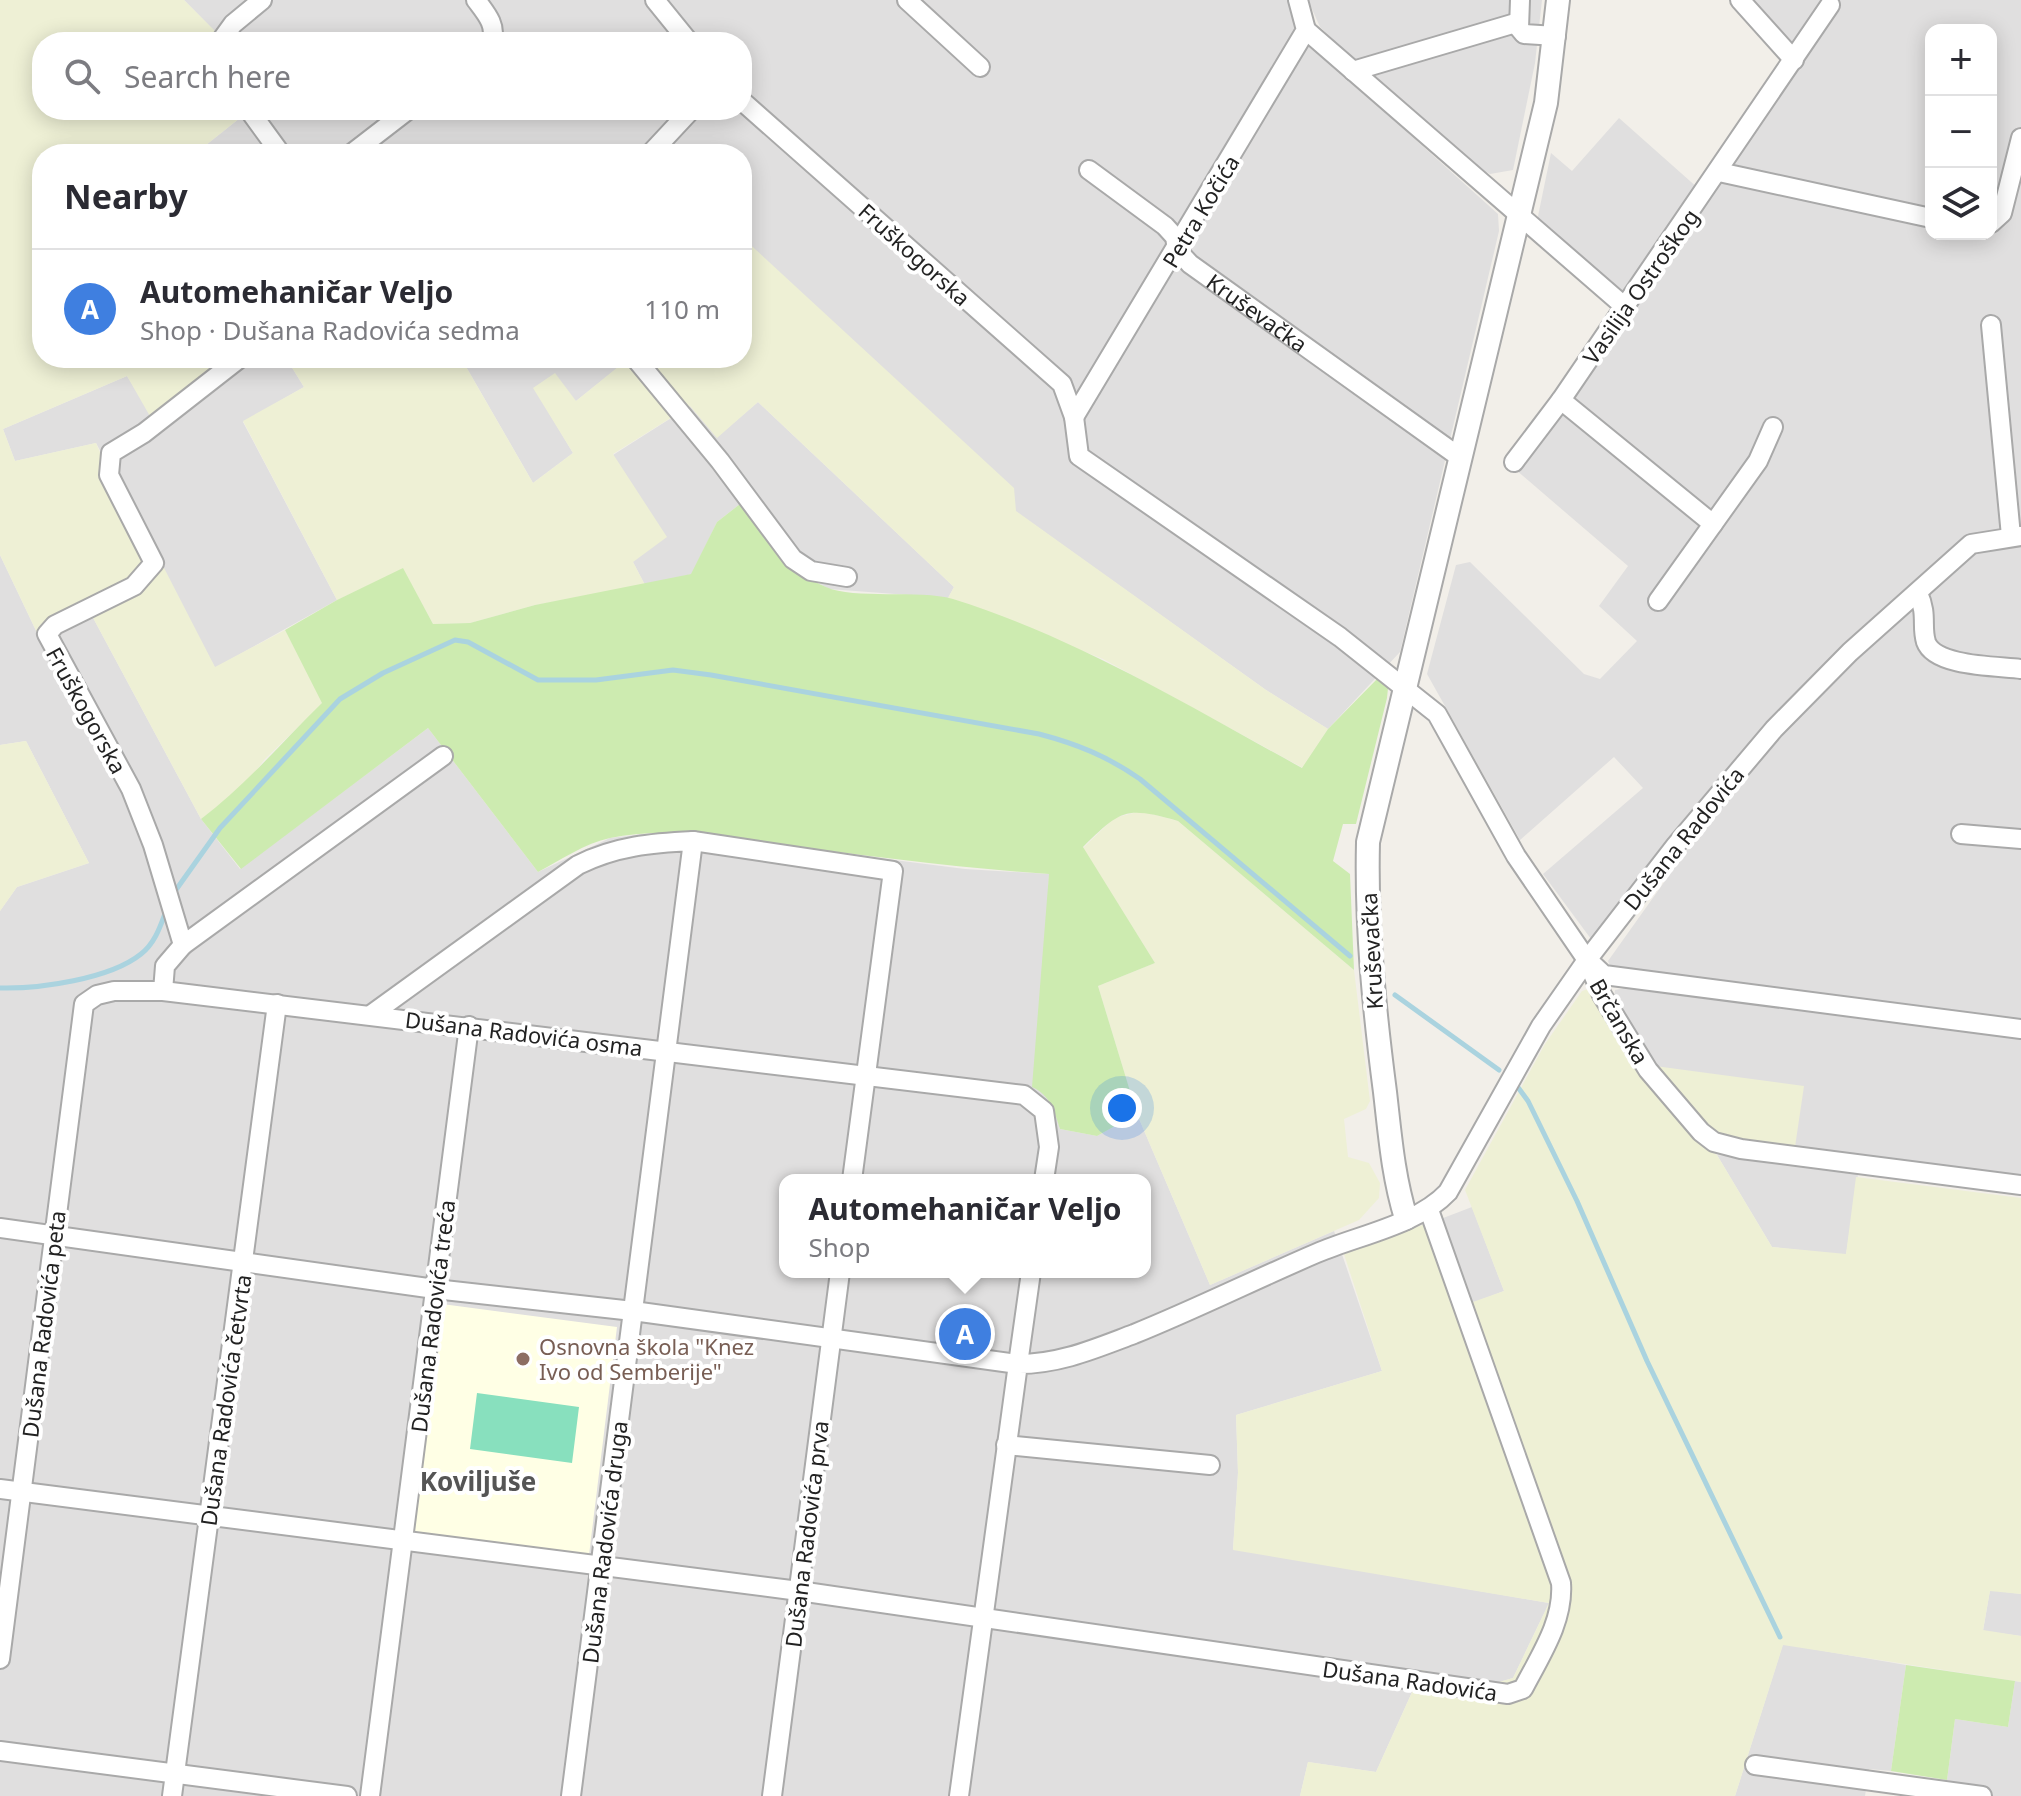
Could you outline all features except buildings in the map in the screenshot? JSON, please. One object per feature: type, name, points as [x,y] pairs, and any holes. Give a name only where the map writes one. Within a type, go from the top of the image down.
[{"type":"street","points":[[227,32],[262,0]]},
{"type":"street","points":[[476,0],[490,19],[493,32]]},
{"type":"street","points":[[655,0],[681,32]]},
{"type":"street","points":[[907,0],[980,67]]},
{"type":"street","points":[[1520,0],[1519,28],[1531,37],[1556,36]]},
{"type":"street","name":"Kruševačka","points":[[1406,1218],[1395,1183],[1375,1016],[1367,904],[1368,842],[1458,456],[1546,103],[1558,0]]},
{"type":"street","points":[[1740,0],[1794,60]]},
{"type":"street","points":[[1304,3],[1306,30],[1624,306]]},
{"type":"street","name":"Vasilija Ostroškog","points":[[1514,462],[1561,400],[1719,172],[1830,5]]},
{"type":"street","points":[[1353,71],[1519,22]]},
{"type":"street","name":"Petra Kočića","points":[[1074,417],[1177,250],[1306,30]]},
{"type":"street","name":"Fruškogorska","points":[[752,110],[1062,384],[1074,417]]},
{"type":"street","points":[[256,120],[274,144]]},
{"type":"street","points":[[364,144],[395,120]]},
{"type":"street","points":[[659,144],[682,120]]},
{"type":"street","points":[[1997,218],[2002,213],[2018,170],[2021,138]]},
{"type":"street","name":"Kruševačka","points":[[1089,170],[1165,226],[1175,237],[1177,250],[1190,264],[1458,456]]},
{"type":"street","points":[[1719,172],[1925,217]]},
{"type":"street","name":"Dušana Radovića","points":[[0,1489],[799,1591],[1498,1696],[1523,1689],[1548,1643],[1563,1602],[1561,1583],[1429,1210],[1448,1192],[1541,1026],[1587,960],[1676,845],[1774,729],[1850,652],[1971,544],[2016,536],[1991,325]]},
{"type":"street","name":"Fruškogorska","points":[[183,945],[158,860],[131,789],[47,634],[55,625],[134,586],[154,563],[109,475],[111,453],[144,433],[227,368]]},
{"type":"street","points":[[643,368],[720,461],[793,559],[811,571],[847,577]]},
{"type":"street","points":[[1561,400],[1713,524]]},
{"type":"street","points":[[1074,417],[1079,456],[1340,637],[1437,714],[1516,856],[1587,960]]},
{"type":"street","points":[[1658,601],[1758,461],[1773,427]]},
{"type":"street","points":[[1918,593],[1927,612],[1927,643],[1935,654],[1959,662],[2021,669]]},
{"type":"street","points":[[163,991],[165,966],[183,945],[443,756]]},
{"type":"street","points":[[1961,834],[2021,839]]},
{"type":"street","points":[[693,841],[893,871],[853,1174]]},
{"type":"street","name":"Dušana Radovića osma","points":[[97,995],[163,991],[667,1051],[693,841],[648,843],[605,851],[578,865],[372,1014]]},
{"type":"street","name":"Brčanska","points":[[1587,960],[1604,975],[2021,1029]]},
{"type":"street","name":"Brčanska","points":[[1587,960],[1602,995],[1648,1070],[1686,1117],[1714,1142],[1741,1149],[2021,1185]]},
{"type":"street","name":"Dušana Radovića peta","points":[[0,1659],[84,1004],[97,995]]},
{"type":"street","name":"Dušana Radovića četvrta","points":[[172,1796],[277,1004]]},
{"type":"street","name":"Dušana Radovića treća","points":[[370,1796],[469,1026]]},
{"type":"street","points":[[667,1051],[1024,1095],[1044,1111],[1049,1147],[1045,1174]]},
{"type":"street","name":"Dušana Radovića druga","points":[[571,1796],[667,1051]]},
{"type":"street","points":[[0,1228],[435,1289],[633,1311],[1018,1364],[1050,1364],[1076,1357],[1429,1210]]},
{"type":"street","name":"Dušana Radovića prva","points":[[772,1796],[839,1278]]},
{"type":"street","points":[[959,1796],[981,1618],[1030,1278]]},
{"type":"street","points":[[1006,1445],[1210,1465]]},
{"type":"street","points":[[0,1751],[347,1796]]},
{"type":"street","points":[[1755,1765],[1880,1789],[1982,1796]]},
{"type":"shaded area","points":[[0,0],[184,0],[216,32],[32,32],[32,120],[237,120],[207,144],[32,144],[32,368],[214,368],[151,418],[127,376],[3,429],[15,461],[96,443],[154,576],[163,566],[215,667],[285,630],[323,703],[265,759],[244,786],[201,819],[91,614],[40,639],[0,555]]},
{"type":"shaded area","points":[[184,0],[646,0],[673,32],[215,32]]},
{"type":"shaded area","points":[[665,0],[1288,0],[1295,10],[1296,32],[1498,214],[1499,231],[1400,652],[1328,729],[1266,690],[1015,511],[752,247],[752,144],[670,144],[692,120],[752,120],[752,32],[692,32]]},
{"type":"shaded area","points":[[1308,0],[1542,0],[1535,63],[1513,170],[1490,174],[1454,154],[1320,27]]},
{"type":"shaded area","points":[[1747,0],[2021,0],[2021,1175],[1860,1161],[1846,1255],[1772,1247],[1717,1155],[1792,1163],[1655,1066],[1614,998],[1615,990],[1625,988],[1627,975],[1612,971],[1608,961],[1692,843],[1681,834],[1591,939],[1543,874],[1643,788],[1614,757],[1520,840],[1427,674],[1456,565],[1470,562],[1584,674],[1600,679],[1637,641],[1599,606],[1628,566],[1516,470],[1637,306],[1537,221],[1551,153],[1572,171],[1619,118],[1708,197],[1721,179],[1728,179],[1734,163],[1802,63]]},
{"type":"shaded area","points":[[237,120],[671,120],[648,144],[207,144]]},
{"type":"shaded area","points":[[752,246],[1014,488],[1016,511],[1266,690],[1328,729],[1303,768],[1103,659],[948,598],[954,587],[758,402],[717,438],[690,406],[613,454],[667,537],[633,562],[645,585],[535,605],[470,623],[433,624],[403,569],[337,600],[243,421],[304,387],[292,368],[467,368],[533,483],[573,453],[533,388],[555,373],[576,401],[617,368],[752,368]]},
{"type":"shaded area","points":[[243,368],[292,368],[304,387],[243,422],[337,600],[215,668],[96,443],[15,461],[3,429],[127,376],[160,429]]},
{"type":"shaded area","points":[[467,368],[618,368],[576,401],[534,388],[573,453],[533,483]]},
{"type":"shaded area","points":[[758,402],[954,587],[948,598],[829,589],[785,564],[740,504],[717,522],[692,574],[645,585],[633,562],[613,455],[690,406],[717,437]]},
{"type":"shaded area","points":[[0,555],[40,639],[91,614],[201,819],[240,869],[428,728],[538,872],[610,838],[653,833],[698,835],[965,869],[1049,874],[1042,1091],[1053,1105],[1060,1129],[1097,1136],[1137,1114],[1210,1285],[1334,1231],[1382,1371],[1236,1415],[1238,1473],[1233,1549],[1549,1603],[1513,1678],[1482,1687],[1422,1670],[1376,1772],[1308,1762],[1300,1796],[0,1796],[0,911],[17,887],[89,863],[26,741],[0,745]]},
{"type":"shaded area","points":[[26,741],[89,863],[17,887],[0,911],[0,745]]},
{"type":"shaded area","points":[[1141,811],[1178,821],[1354,970],[1370,1101],[1366,1109],[1344,1119],[1348,1157],[1369,1163],[1380,1183],[1379,1198],[1359,1220],[1210,1285],[1137,1114],[1098,986],[1155,963],[1083,848],[1114,818]]},
{"type":"shaded area","points":[[1588,989],[1642,1074],[1693,1139],[1717,1155],[1772,1247],[1846,1254],[1856,1177],[2021,1198],[2021,1594],[1990,1591],[1983,1630],[2021,1636],[2021,1682],[1783,1645],[1735,1796],[1300,1796],[1308,1762],[1376,1772],[1422,1670],[1482,1687],[1513,1678],[1549,1603],[1233,1550],[1238,1473],[1236,1415],[1382,1371],[1343,1251],[1438,1220],[1470,1303],[1504,1291],[1465,1190],[1545,1044],[1582,991]]},
{"type":"shaded area","points":[[1655,1066],[1804,1086],[1795,1147],[1730,1140],[1714,1134]]},
{"type":"shaded area","points":[[1472,1207],[1504,1291],[1470,1304],[1438,1220]]},
{"type":"shaded area","points":[[442,1304],[617,1327],[589,1555],[413,1533]]},
{"type":"shaded area","points":[[1990,1590],[2021,1594],[2021,1636],[1983,1631]]},
{"type":"shaded area","points":[[1783,1644],[1906,1665],[1891,1771],[1869,1769],[1865,1796],[1735,1796]]},
{"type":"shaded area","points":[[2015,1681],[2021,1682],[2021,1796],[1954,1796],[1956,1783],[1947,1780],[1955,1719],[2008,1727]]},
{"type":"green space","points":[[740,504],[787,562],[826,587],[853,593],[939,596],[999,615],[1132,675],[1302,768],[1328,729],[1379,677],[1388,688],[1387,698],[1356,824],[1343,824],[1333,861],[1350,874],[1354,970],[1178,821],[1135,813],[1125,814],[1106,825],[1083,847],[1155,963],[1098,986],[1137,1114],[1097,1136],[1060,1129],[1047,1099],[1032,1087],[1049,874],[674,833],[601,840],[538,872],[428,728],[241,869],[201,819],[249,778],[322,703],[285,630],[403,568],[433,624],[470,623],[535,605],[691,574],[717,522]]},
{"type":"green space","points":[[477,1393],[579,1407],[572,1463],[470,1449]]},
{"type":"green space","points":[[1906,1665],[2015,1681],[2008,1727],[1955,1719],[1947,1780],[1891,1771]]},
{"type":"waterway","points":[[173,894],[220,828],[340,699],[383,673],[455,640],[468,642],[538,680],[596,680],[673,670],[1039,734],[1066,742],[1104,757],[1140,779],[1350,956]]},
{"type":"waterway","points":[[0,988],[74,981],[128,963],[150,945],[166,911]]},
{"type":"waterway","points":[[1395,995],[1499,1070]]},
{"type":"waterway","points":[[1517,1086],[1528,1101],[1577,1201],[1647,1361],[1780,1637]]},
{"type":"place","name":"Automehaničar Veljo","points":[[965,1334]]},
{"type":"place","name":"Osnovna škola \"Knez Ivo od Semberije\"","points":[[523,1359]]},
{"type":"district","name":"Koviljuše","points":[[478,1481]]}]
